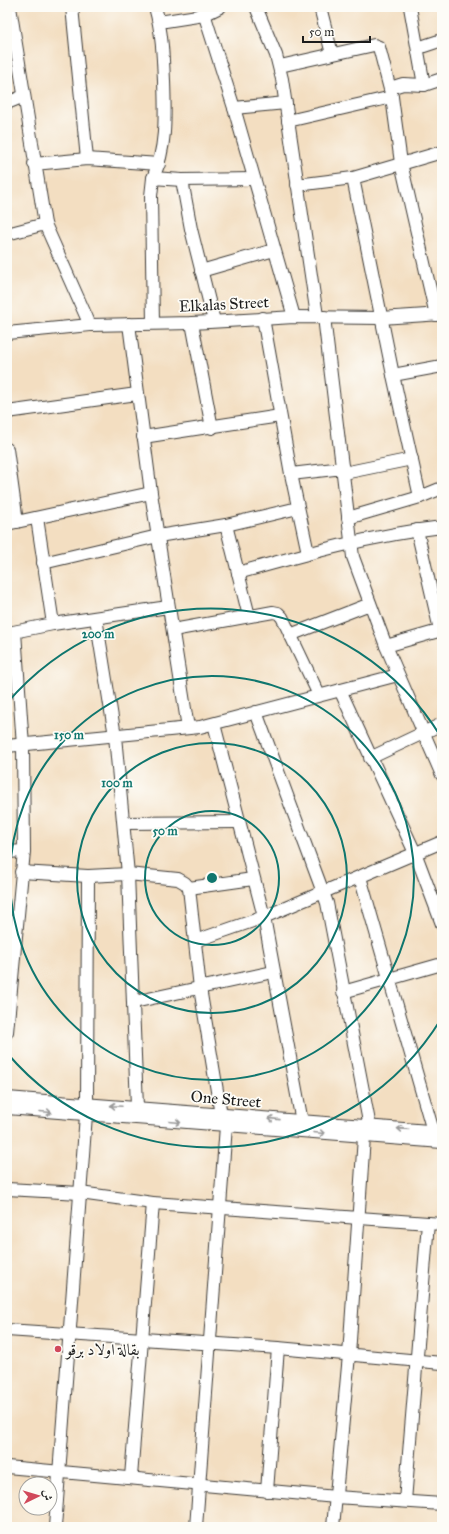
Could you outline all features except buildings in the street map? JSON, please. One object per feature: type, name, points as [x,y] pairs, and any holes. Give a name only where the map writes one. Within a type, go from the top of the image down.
[{"type":"street","points":[[10,7],[11,36],[24,96],[45,224],[90,325]]},
{"type":"street","points":[[72,7],[87,159]]},
{"type":"street","points":[[153,323],[151,196],[153,178],[162,153],[165,103],[163,44],[155,7]]},
{"type":"street","points":[[159,22],[220,7]]},
{"type":"street","points":[[256,7],[280,66],[297,185],[320,316],[344,470],[353,557],[386,646],[442,775]]},
{"type":"street","points":[[320,7],[332,54]]},
{"type":"street","points":[[410,7],[424,85]]},
{"type":"street","points":[[203,11],[234,108],[294,316]]},
{"type":"street","points":[[418,48],[442,40]]},
{"type":"street","points":[[280,66],[377,45],[379,47],[391,92],[401,163],[439,314]]},
{"type":"street","points":[[288,120],[391,92],[403,84],[424,85],[442,78]]},
{"type":"street","points":[[7,103],[24,96]]},
{"type":"street","points":[[234,108],[286,102]]},
{"type":"street","points":[[297,185],[353,178],[442,152]]},
{"type":"street","points":[[34,164],[87,159],[159,164]]},
{"type":"street","points":[[153,178],[182,180],[254,179]]},
{"type":"street","points":[[353,178],[381,318],[420,497]]},
{"type":"street","points":[[182,180],[191,229],[214,322]]},
{"type":"street","points":[[7,234],[45,224]]},
{"type":"street","points":[[201,272],[274,250]]},
{"type":"street","name":"Elkalas Street","points":[[7,333],[90,325],[214,322],[294,316],[381,318],[439,314]]},
{"type":"street","points":[[263,318],[291,474],[308,554]]},
{"type":"street","points":[[192,322],[212,428]]},
{"type":"street","points":[[129,324],[136,394],[188,728]]},
{"type":"street","points":[[393,375],[442,366]]},
{"type":"street","points":[[7,412],[136,394]]},
{"type":"street","points":[[143,437],[212,428],[280,416]]},
{"type":"street","points":[[7,449],[12,523],[151,493]]},
{"type":"street","points":[[291,474],[344,470],[412,459]]},
{"type":"street","points":[[348,518],[420,497],[442,488]]},
{"type":"street","points":[[43,563],[158,536],[226,525],[298,508]]},
{"type":"street","points":[[36,518],[53,624]]},
{"type":"street","points":[[226,525],[249,616]]},
{"type":"street","points":[[238,574],[351,543],[417,530],[442,527]]},
{"type":"street","points":[[386,646],[441,630],[417,530]]},
{"type":"street","points":[[290,635],[370,604]]},
{"type":"street","points":[[7,1032],[24,851],[23,746],[11,633],[53,624],[168,606]]},
{"type":"street","points":[[173,630],[272,612],[278,613],[319,695]]},
{"type":"street","points":[[96,618],[115,736],[124,823],[134,1002],[136,1107]]},
{"type":"street","points":[[7,746],[23,746],[214,724],[398,675]]},
{"type":"street","points":[[340,690],[370,758],[416,855],[442,924]]},
{"type":"street","points":[[256,712],[323,892],[343,992],[367,1132],[333,1527]]},
{"type":"street","points":[[214,724],[238,822],[264,917],[302,1122]]},
{"type":"street","points":[[370,758],[442,724]]},
{"type":"street","points":[[124,823],[238,822]]},
{"type":"street","points":[[195,941],[264,917],[416,855],[442,842]]},
{"type":"street","points":[[7,852],[24,851]]},
{"type":"street","points":[[21,872],[88,876],[128,874],[178,879],[185,883],[189,888],[200,988],[221,1115]]},
{"type":"street","points":[[55,1527],[86,1110],[88,876]]},
{"type":"street","points":[[360,877],[389,978],[437,1132]]},
{"type":"street","points":[[189,888],[253,879]]},
{"type":"street","points":[[343,992],[442,964]]},
{"type":"street","points":[[134,1002],[273,972]]},
{"type":"street","name":"One Street","points":[[7,1098],[86,1110],[226,1126],[241,1121],[302,1122],[442,1142]]},
{"type":"street","name":"One Street","points":[[7,1108],[86,1110],[136,1107],[221,1115],[241,1121],[367,1132],[437,1132]]},
{"type":"street","points":[[196,1527],[211,1343],[226,1126]]},
{"type":"street","points":[[7,1189],[80,1193],[153,1203],[442,1224]]},
{"type":"street","points":[[131,1478],[144,1340],[153,1203]]},
{"type":"street","points":[[405,1501],[428,1223]]},
{"type":"street","points":[[7,1330],[278,1348],[442,1363]]},
{"type":"street","points":[[267,1491],[278,1348]]},
{"type":"street","points":[[7,1467],[336,1497],[442,1504]]},
{"type":"place","name":"بقالة اولاد برقو","points":[[58,1349]]}]
